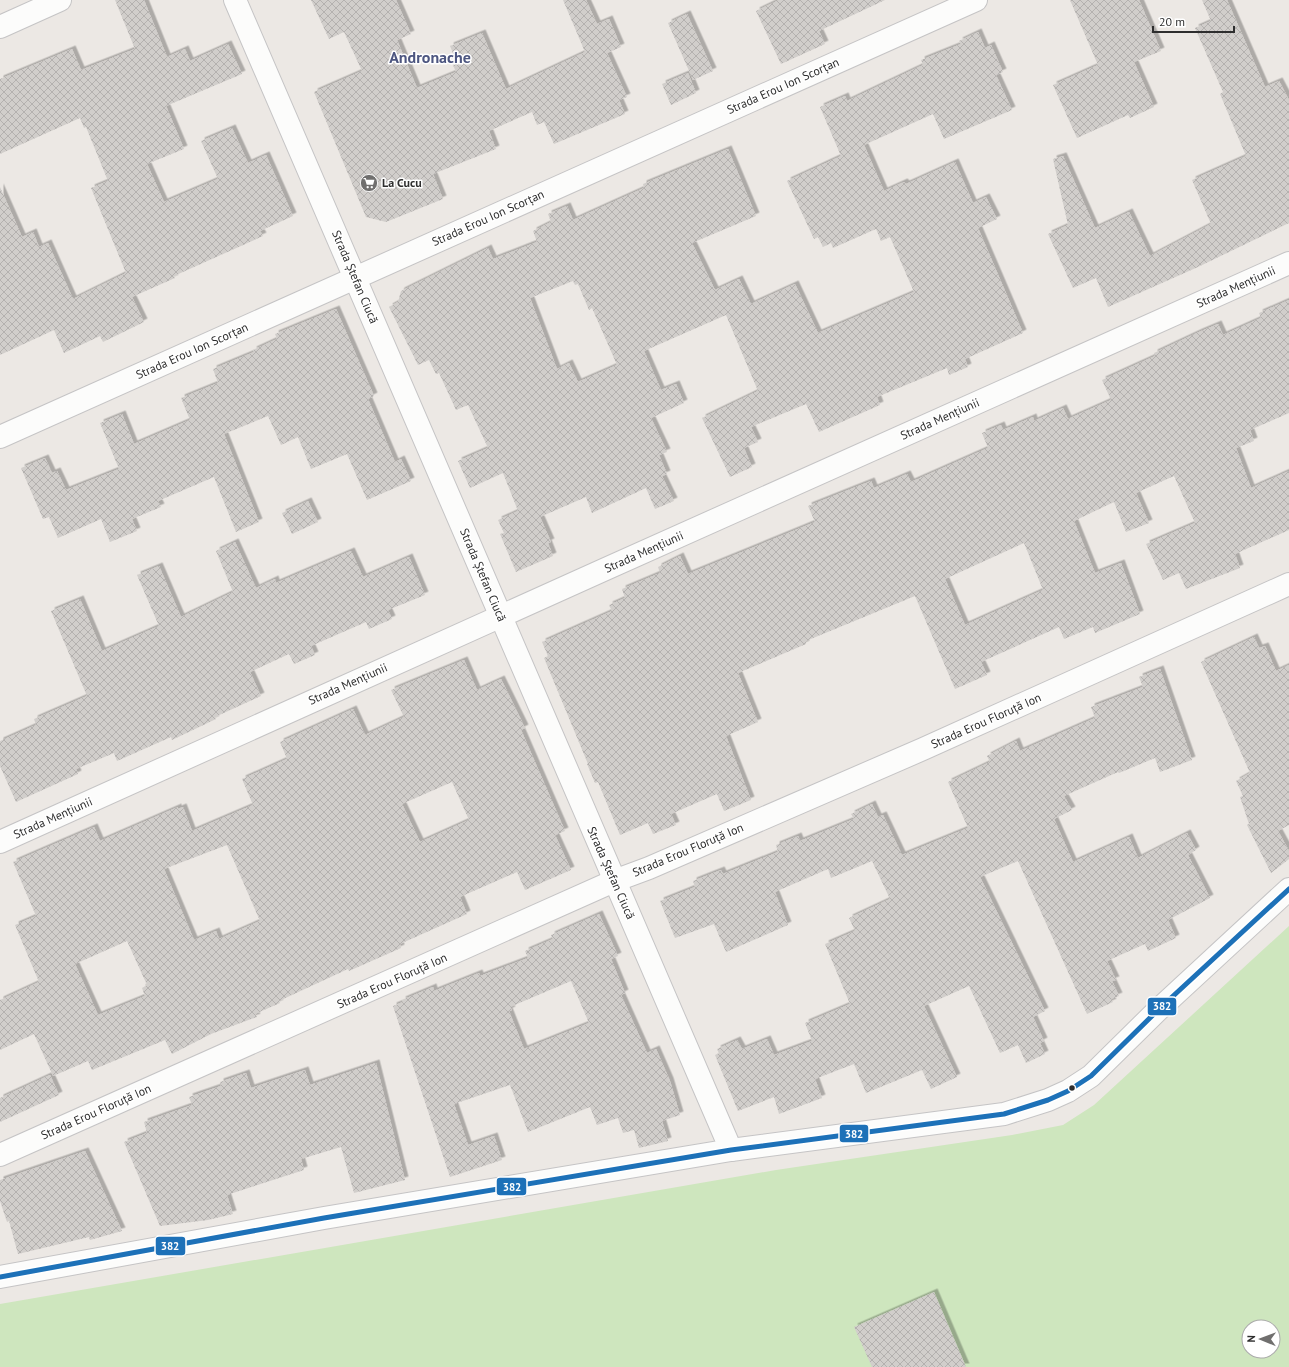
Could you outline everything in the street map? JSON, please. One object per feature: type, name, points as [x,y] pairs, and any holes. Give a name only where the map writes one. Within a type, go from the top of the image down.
[{"type":"street","points":[[0,26],[60,0]]},
{"type":"street","name":"Strada Ștefan Ciucă","points":[[235,0],[731,1150]]},
{"type":"street","name":"Strada Erou Ion Scorțan","points":[[0,437],[976,0]]},
{"type":"street","name":"Strada Mențiunii","points":[[0,842],[361,678],[501,617],[1289,263]]},
{"type":"street","name":"Strada Erou Floruță Ion","points":[[0,1155],[614,881],[649,868],[923,749],[1289,584]]},
{"type":"street","points":[[0,1277],[332,1217],[731,1150],[1004,1114],[1048,1100],[1068,1091],[1091,1076],[1158,1010],[1289,889]]},
{"type":"green space","points":[[1289,926],[1289,1367],[0,1367],[0,1304],[776,1170],[1012,1135],[1063,1125],[1094,1105]]},
{"type":"building","points":[[115,0],[144,0],[167,57],[185,49],[190,61],[228,44],[242,74],[166,106],[184,149],[147,164],[164,202],[218,179],[201,141],[232,128],[248,163],[266,155],[293,216],[260,231],[263,236],[174,276],[175,278],[132,297],[144,322],[103,342],[100,336],[64,353],[54,330],[0,355],[0,187],[22,237],[33,232],[39,247],[48,243],[73,299],[126,273],[91,188],[108,181],[86,127],[84,128],[80,118],[0,154],[0,79],[72,49],[81,70],[135,49]]},
{"type":"building","points":[[311,0],[396,0],[411,34],[397,40],[417,88],[456,72],[453,65],[457,63],[450,46],[482,33],[506,89],[585,52],[563,0],[586,0],[597,24],[609,19],[621,47],[607,53],[627,97],[619,100],[625,114],[554,144],[544,122],[537,125],[532,112],[489,131],[496,149],[433,174],[443,199],[386,222],[366,217],[314,92],[362,71],[344,32],[329,39]]},
{"type":"building","points":[[779,0],[885,0],[819,31],[825,44],[781,64],[756,11]]},
{"type":"building","points":[[1070,0],[1139,0],[1161,51],[1134,62],[1154,107],[1130,118],[1128,115],[1077,138],[1053,85],[1098,65]]},
{"type":"building","points":[[1202,0],[1227,0],[1265,87],[1279,81],[1289,100],[1289,223],[1198,267],[1108,307],[1096,278],[1073,288],[1048,234],[1068,225],[1053,159],[1063,156],[1095,228],[1129,212],[1150,256],[1211,224],[1192,180],[1246,156],[1220,94],[1223,92],[1195,28],[1211,21]]},
{"type":"building","points":[[687,14],[713,71],[693,80],[668,23]]},
{"type":"building","points":[[978,32],[985,48],[991,45],[1003,72],[996,75],[1012,110],[944,139],[933,114],[864,145],[884,191],[904,182],[906,184],[955,162],[973,203],[986,197],[997,219],[978,228],[1023,333],[965,359],[968,367],[949,375],[947,368],[877,397],[880,405],[819,432],[806,404],[751,427],[758,442],[744,448],[752,467],[730,477],[702,418],[758,391],[726,315],[644,351],[661,390],[676,384],[684,403],[651,418],[667,452],[659,455],[667,474],[662,476],[674,501],[655,509],[646,488],[592,513],[586,497],[540,517],[551,542],[548,543],[553,556],[516,572],[500,534],[504,533],[498,520],[518,511],[503,473],[470,488],[458,461],[488,448],[468,405],[456,410],[439,373],[436,374],[429,360],[418,365],[389,307],[398,302],[401,291],[488,248],[493,259],[537,242],[533,231],[551,222],[548,214],[567,206],[573,220],[644,188],[643,184],[728,149],[756,216],[692,243],[715,290],[739,279],[751,304],[795,284],[818,333],[914,292],[890,237],[881,241],[876,229],[833,248],[831,243],[823,247],[818,237],[814,239],[787,181],[841,156],[820,107],[845,96],[847,101],[923,65],[921,60],[961,44],[959,41]],"holes":[[[573,281],[575,285],[578,284],[589,310],[592,308],[617,365],[578,382],[569,363],[557,369],[530,298]]]},
{"type":"building","points":[[688,73],[696,93],[671,105],[662,84]]},
{"type":"building","points":[[1289,300],[1289,413],[1250,430],[1254,441],[1236,448],[1251,488],[1289,471],[1289,530],[1235,554],[1240,568],[1186,589],[1179,573],[1163,580],[1146,544],[1195,523],[1174,476],[1136,493],[1149,523],[1126,532],[1114,502],[1074,521],[1095,573],[1121,563],[1140,614],[1095,633],[1093,627],[1064,639],[1059,627],[981,662],[987,675],[955,689],[915,596],[806,641],[806,644],[738,673],[758,722],[726,736],[751,800],[724,811],[717,794],[671,814],[676,825],[653,834],[648,823],[620,835],[598,782],[595,783],[544,658],[548,656],[542,642],[612,611],[609,605],[625,598],[622,589],[660,573],[658,567],[680,556],[688,574],[815,522],[808,506],[871,481],[874,488],[907,474],[911,482],[988,448],[982,433],[1001,425],[1003,430],[1033,417],[1034,421],[1063,408],[1068,419],[1111,400],[1102,380],[1155,356],[1154,353],[1218,324],[1223,335],[1261,318],[1259,313]],"holes":[[[1024,543],[1043,590],[965,625],[945,579]]]},
{"type":"building","points":[[336,309],[374,396],[368,399],[395,462],[401,459],[411,481],[367,500],[347,454],[311,469],[298,437],[281,445],[268,416],[224,434],[259,522],[236,532],[214,477],[158,501],[161,507],[132,519],[137,531],[110,542],[101,519],[58,538],[49,517],[43,519],[21,468],[45,458],[52,473],[57,471],[66,490],[119,469],[100,423],[122,414],[134,444],[190,420],[181,398],[218,383],[213,369],[254,352],[253,350],[277,339],[275,334]]},
{"type":"building","points":[[308,501],[318,522],[292,534],[282,513]]},
{"type":"building","points":[[235,542],[256,588],[275,579],[276,583],[351,551],[363,577],[409,557],[425,595],[388,610],[392,619],[369,629],[366,622],[311,646],[315,655],[294,664],[289,654],[250,672],[261,696],[215,717],[216,719],[172,740],[171,737],[117,761],[114,753],[76,769],[78,774],[16,802],[0,766],[0,741],[36,725],[34,719],[87,696],[51,611],[80,599],[102,651],[159,626],[137,575],[159,566],[181,617],[233,592],[216,551]]},
{"type":"building","points":[[1254,637],[1259,648],[1265,646],[1276,671],[1289,665],[1289,825],[1278,831],[1289,851],[1289,859],[1271,873],[1247,825],[1249,824],[1240,797],[1243,796],[1236,781],[1250,773],[1201,662]]},
{"type":"building","points":[[464,660],[477,690],[501,679],[525,728],[521,730],[565,831],[555,835],[571,870],[525,890],[517,872],[460,897],[467,914],[400,944],[401,948],[349,971],[348,969],[279,1001],[280,1003],[255,1014],[257,1017],[211,1034],[172,1054],[165,1040],[92,1070],[88,1061],[53,1076],[34,1034],[0,1050],[0,1000],[39,982],[15,925],[36,916],[13,862],[94,827],[100,841],[178,807],[178,809],[183,807],[192,831],[253,805],[242,779],[287,759],[280,742],[353,709],[365,735],[404,717],[391,690]],"holes":[[[452,782],[469,820],[420,842],[402,804]],[[227,845],[260,921],[219,939],[216,931],[194,940],[164,869]],[[127,941],[147,985],[142,988],[145,996],[98,1015],[75,964]]]},
{"type":"building","points":[[1160,669],[1192,760],[1160,772],[1155,758],[1119,773],[1118,772],[1064,796],[1072,810],[1054,819],[1073,862],[1129,837],[1138,858],[1187,833],[1196,850],[1188,855],[1210,898],[1168,920],[1176,938],[1148,951],[1145,944],[1107,961],[1116,980],[1112,981],[1119,996],[1111,999],[1113,1002],[1087,1014],[1018,861],[980,877],[1045,1011],[1033,1017],[1044,1041],[1040,1043],[1045,1054],[1026,1063],[1018,1045],[1000,1053],[969,986],[924,1006],[957,1077],[931,1089],[922,1070],[866,1093],[854,1064],[815,1079],[822,1098],[779,1114],[774,1097],[738,1111],[715,1055],[719,1053],[717,1049],[737,1040],[742,1049],[767,1039],[774,1055],[812,1041],[805,1023],[850,1004],[825,944],[855,931],[849,918],[890,899],[872,861],[831,878],[828,869],[775,892],[788,925],[726,952],[714,924],[675,938],[660,901],[695,887],[693,881],[721,870],[723,874],[778,852],[776,845],[798,836],[800,841],[854,819],[851,814],[872,804],[878,817],[883,815],[902,855],[968,828],[948,782],[990,762],[987,756],[1016,741],[1020,751],[1095,718],[1091,707],[1143,687],[1139,677]]},
{"type":"building","points":[[599,914],[618,956],[611,959],[625,993],[621,995],[647,1053],[656,1049],[670,1081],[680,1115],[662,1121],[668,1141],[639,1148],[634,1130],[623,1133],[618,1118],[597,1125],[590,1107],[528,1132],[510,1085],[454,1104],[468,1145],[494,1136],[502,1160],[450,1177],[393,1006],[403,1002],[402,1000],[433,987],[434,991],[479,973],[480,976],[528,958],[525,951],[553,939],[551,935]],"holes":[[[571,981],[589,1023],[524,1049],[509,1011],[512,1010],[510,1007]]]},
{"type":"building","points":[[376,1063],[405,1180],[354,1193],[341,1147],[301,1159],[304,1170],[227,1195],[233,1214],[208,1220],[160,1226],[124,1142],[147,1133],[144,1122],[192,1105],[189,1097],[221,1086],[220,1082],[246,1073],[251,1088],[305,1070],[310,1085]]},
{"type":"building","points":[[50,1075],[59,1095],[0,1122],[0,1098]]},
{"type":"building","points":[[85,1151],[122,1231],[90,1240],[89,1237],[18,1254],[9,1221],[7,1222],[0,1201],[0,1180]]},
{"type":"building","points":[[934,1292],[966,1367],[872,1367],[854,1327]]},
{"type":"transit line","name":"382","points":[[0,1277],[324,1218],[731,1150],[1004,1114],[1048,1100],[1068,1091],[1091,1076],[1158,1010],[1289,889]]},
{"type":"place","name":"La Cucu","points":[[369,183]]},
{"type":"district","name":"Andronache","points":[[430,57]]}]
